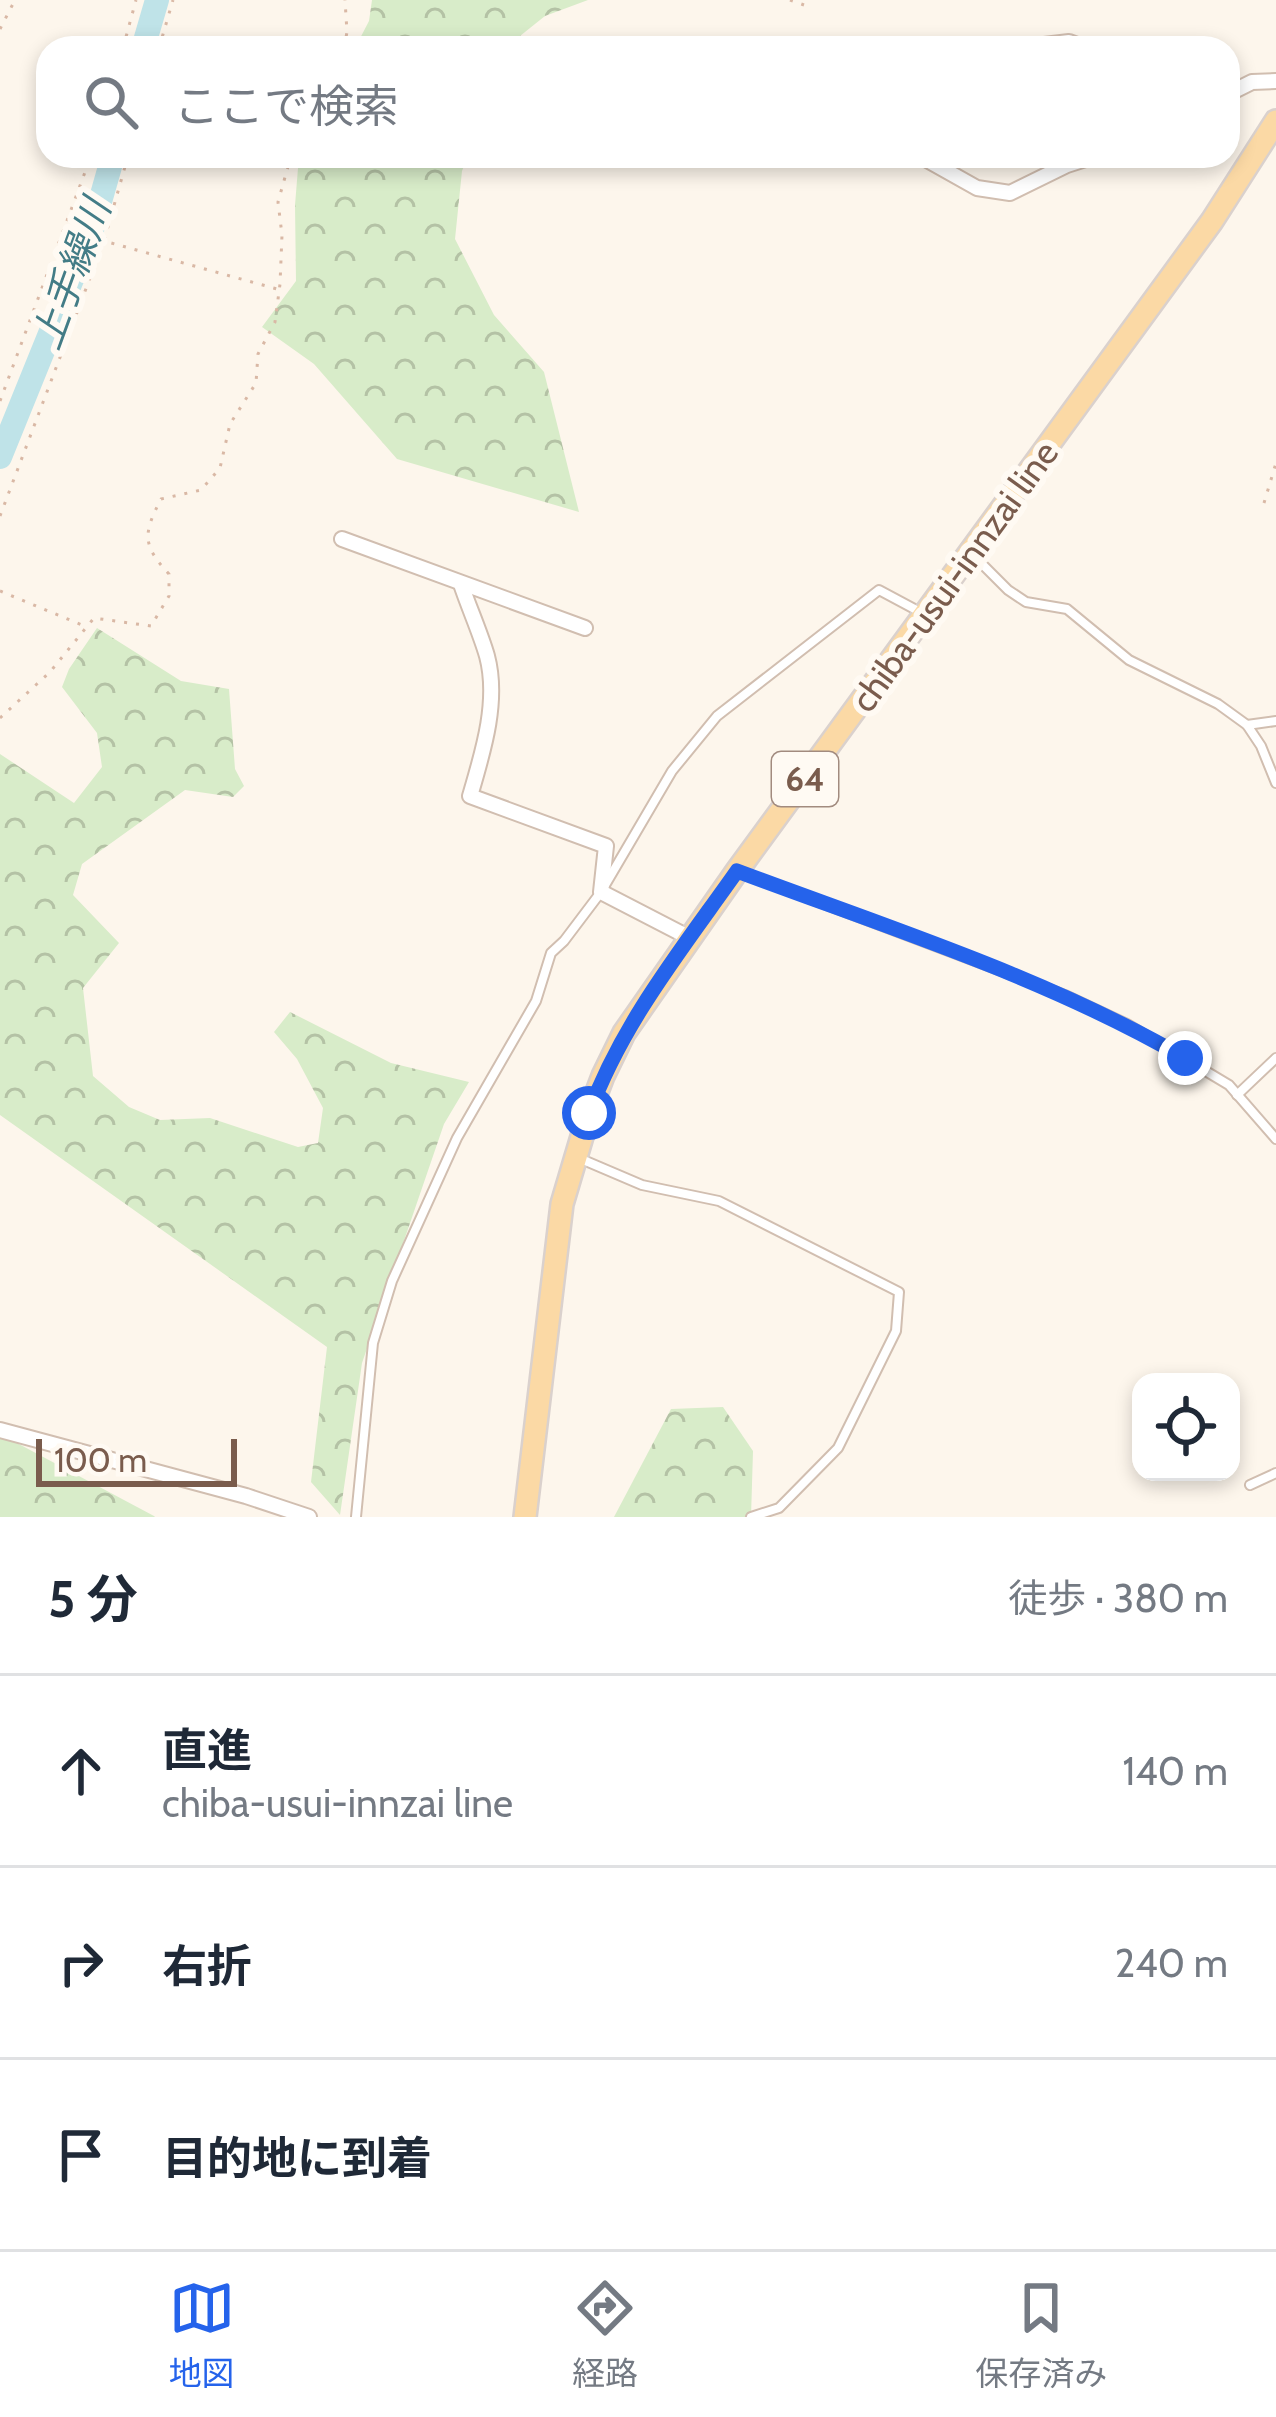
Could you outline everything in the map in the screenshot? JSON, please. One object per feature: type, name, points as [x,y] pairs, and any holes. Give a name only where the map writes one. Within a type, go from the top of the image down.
[{"type":"main road","name":"chiba-usui-innzai line","points":[[525,1517],[562,1204],[603,1076],[624,1033],[1212,221],[1276,121]]},
{"type":"street","points":[[1240,88],[1276,81]]},
{"type":"street","points":[[941,168],[976,188],[1010,193],[1061,168]]},
{"type":"street","points":[[342,539],[585,628]]},
{"type":"street","points":[[461,584],[488,658],[490,692],[484,747],[470,796],[606,845],[602,892],[690,938]]},
{"type":"street","points":[[0,1430],[309,1517]]},
{"type":"lane","points":[[970,553],[1026,602],[1067,609],[1129,660],[1218,704],[1247,724],[1276,783]]},
{"type":"lane","points":[[356,1517],[374,1343],[392,1281],[458,1138],[536,1001],[550,952],[602,892],[672,771],[716,716],[879,590],[926,615]]},
{"type":"lane","points":[[1247,724],[1276,722]]},
{"type":"lane","points":[[737,871],[1065,994],[1127,1024],[1228,1085],[1276,1139]]},
{"type":"lane","points":[[1237,1095],[1276,1058]]},
{"type":"lane","points":[[574,1156],[642,1185],[719,1201],[899,1292],[896,1331],[838,1448],[778,1508],[751,1517]]},
{"type":"lane","points":[[1250,1485],[1276,1473]]},
{"type":"path","points":[[0,29],[15,0]]},
{"type":"path","points":[[126,36],[136,0]]},
{"type":"path","points":[[162,36],[173,0]]},
{"type":"path","points":[[345,0],[346,36]]},
{"type":"path","points":[[790,0],[804,4]]},
{"type":"path","points":[[0,401],[87,168]]},
{"type":"path","points":[[0,516],[104,241],[125,168]]},
{"type":"path","points":[[0,718],[50,672],[94,618],[151,626],[169,596],[169,574],[150,553],[147,526],[160,499],[201,490],[220,469],[230,424],[256,382],[258,354],[275,322],[280,290],[278,202],[288,168]]},
{"type":"path","points":[[104,241],[280,290]]},
{"type":"path","points":[[1264,503],[1276,463]]},
{"type":"path","points":[[0,591],[85,626]]},
{"type":"green space","points":[[372,0],[588,0],[545,16],[520,36],[361,36]]},
{"type":"green space","points":[[298,168],[463,168],[455,239],[494,315],[544,372],[579,512],[397,459],[314,364],[262,327],[296,281]]},
{"type":"green space","points":[[97,628],[181,681],[229,689],[235,769],[244,786],[233,797],[185,790],[82,864],[73,895],[119,943],[83,988],[93,1076],[129,1107],[160,1120],[210,1118],[298,1147],[318,1143],[323,1108],[297,1059],[274,1032],[290,1012],[391,1063],[469,1082],[444,1124],[362,1363],[340,1515],[311,1482],[327,1347],[0,1115],[0,754],[74,803],[102,767],[97,733],[62,687]]},
{"type":"green space","points":[[723,1407],[753,1451],[751,1517],[614,1517],[671,1409]]},
{"type":"green space","points":[[0,1434],[154,1516],[155,1517],[0,1517]]},
{"type":"waterway","name":"上手繰川","points":[[146,36],[157,0]]},
{"type":"waterway","name":"上手繰川","points":[[0,457],[92,230],[110,168]]},
{"type":"route","points":[[589,1113],[624,1033],[737,871],[1065,994],[1185,1058]]}]
